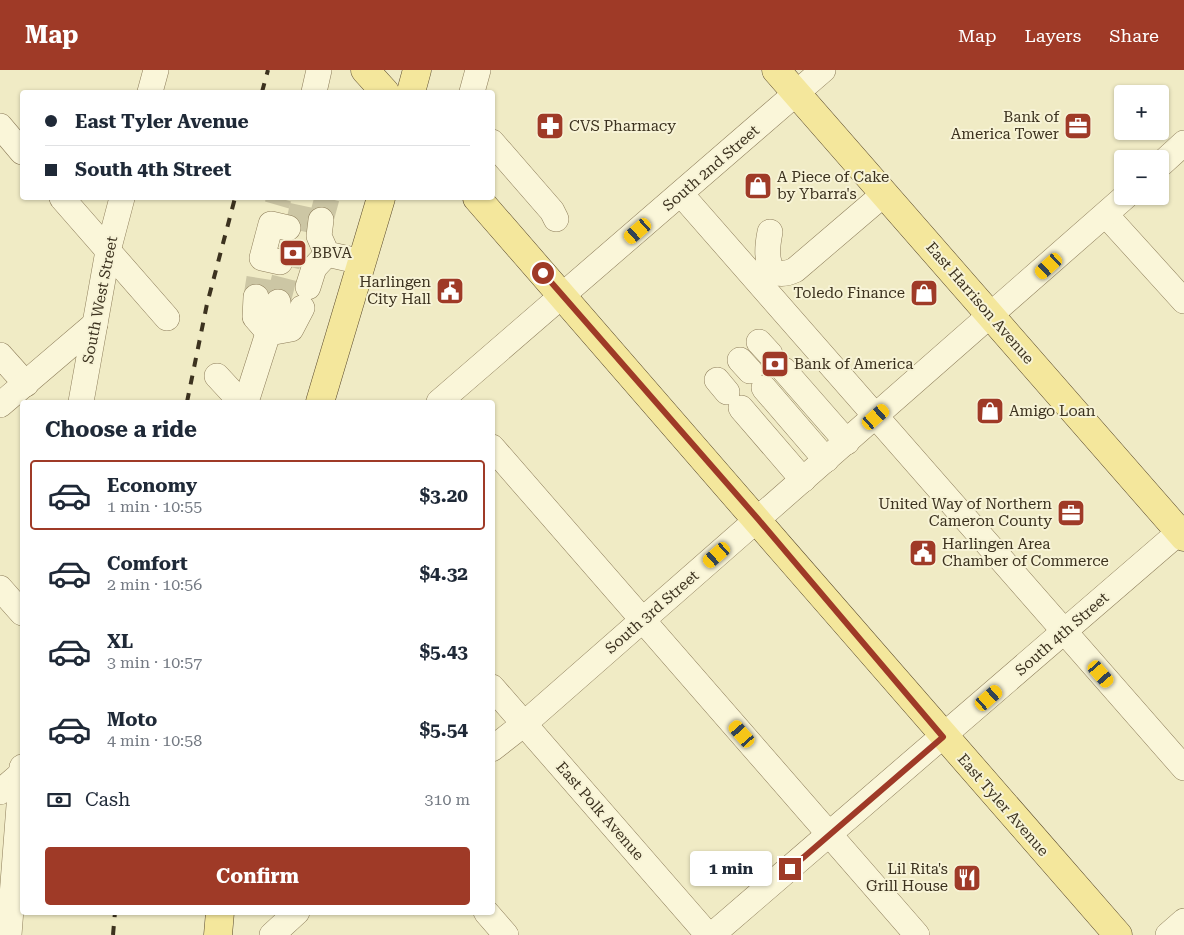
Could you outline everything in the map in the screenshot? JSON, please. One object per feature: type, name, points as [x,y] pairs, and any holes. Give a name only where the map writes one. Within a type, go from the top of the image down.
[{"type":"main road","points":[[366,70],[383,90]]},
{"type":"main road","points":[[412,90],[418,70]]},
{"type":"main road","name":"East Harrison Avenue","points":[[776,70],[1182,532]]},
{"type":"main road","points":[[323,400],[380,200]]},
{"type":"main road","name":"East Tyler Avenue","points":[[479,200],[758,519],[943,737],[1118,935]]},
{"type":"main road","points":[[218,935],[220,915]]},
{"type":"street","points":[[151,90],[156,70]]},
{"type":"street","points":[[314,90],[319,70]]},
{"type":"street","points":[[473,90],[478,70]]},
{"type":"street","name":"South 2nd Street","points":[[447,400],[563,296],[823,70]]},
{"type":"street","points":[[0,126],[20,150]]},
{"type":"street","points":[[1169,156],[1184,142]]},
{"type":"street","points":[[495,145],[552,211],[556,219]]},
{"type":"street","points":[[681,194],[1184,768]]},
{"type":"street","points":[[770,232],[766,250],[767,259],[770,266],[777,271],[787,274],[800,266],[884,194]]},
{"type":"street","points":[[64,200],[167,318]]},
{"type":"street","name":"South West Street","points":[[81,400],[108,251],[121,200]]},
{"type":"street","name":"South 3rd Street","points":[[495,747],[524,724],[876,417],[1116,205]]},
{"type":"street","points":[[1106,214],[1184,301]]},
{"type":"street","points":[[291,258],[362,262]]},
{"type":"street","points":[[269,333],[291,329],[291,258]]},
{"type":"street","points":[[269,333],[256,317],[291,258]]},
{"type":"street","points":[[0,405],[95,324]]},
{"type":"street","points":[[247,400],[269,333]]},
{"type":"street","points":[[0,355],[26,384]]},
{"type":"street","points":[[771,355],[847,442]]},
{"type":"street","points":[[751,373],[826,460]]},
{"type":"street","points":[[217,376],[239,400]]},
{"type":"street","points":[[728,393],[803,480]]},
{"type":"street","points":[[495,450],[917,935]]},
{"type":"street","name":"South 4th Street","points":[[712,935],[1182,532]]},
{"type":"street","points":[[0,588],[20,611]]},
{"type":"street","name":"East Polk Avenue","points":[[495,691],[708,935]]},
{"type":"street","points":[[0,792],[20,775]]},
{"type":"street","points":[[9,935],[20,798]]},
{"type":"street","points":[[489,915],[506,935]]},
{"type":"street","points":[[1168,935],[1184,921]]},
{"type":"tunnel","points":[[277,205],[278,200]]},
{"type":"tunnel","points":[[297,230],[304,200]]},
{"type":"tunnel","points":[[321,220],[326,200]]},
{"type":"tunnel","points":[[278,302],[288,263]]},
{"type":"tunnel","points":[[256,297],[259,278]]},
{"type":"railway","points":[[263,90],[268,70]]},
{"type":"railway","points":[[187,400],[207,304],[234,200]]},
{"type":"railway","points":[[113,935],[115,915]]},
{"type":"place","name":"CVS Pharmacy","points":[[550,126]]},
{"type":"place","name":"Bank of America Tower","points":[[1078,126]]},
{"type":"place","name":"A Piece of Cake by Ybarra's","points":[[758,186]]},
{"type":"place","name":"BBVA","points":[[293,253]]},
{"type":"place","name":"Harlingen City Hall","points":[[450,291]]},
{"type":"place","name":"Toledo Finance","points":[[924,293]]},
{"type":"place","name":"Bank of America","points":[[775,364]]},
{"type":"place","name":"Amigo Loan","points":[[990,411]]},
{"type":"place","name":"United Way of Northern Cameron County","points":[[1071,513]]},
{"type":"place","name":"Harlingen Area Chamber of Commerce","points":[[923,553]]},
{"type":"place","name":"Lil Rita's Grill House","points":[[967,878]]},
{"type":"route","points":[[543,273],[758,519],[943,737],[790,869]]}]
